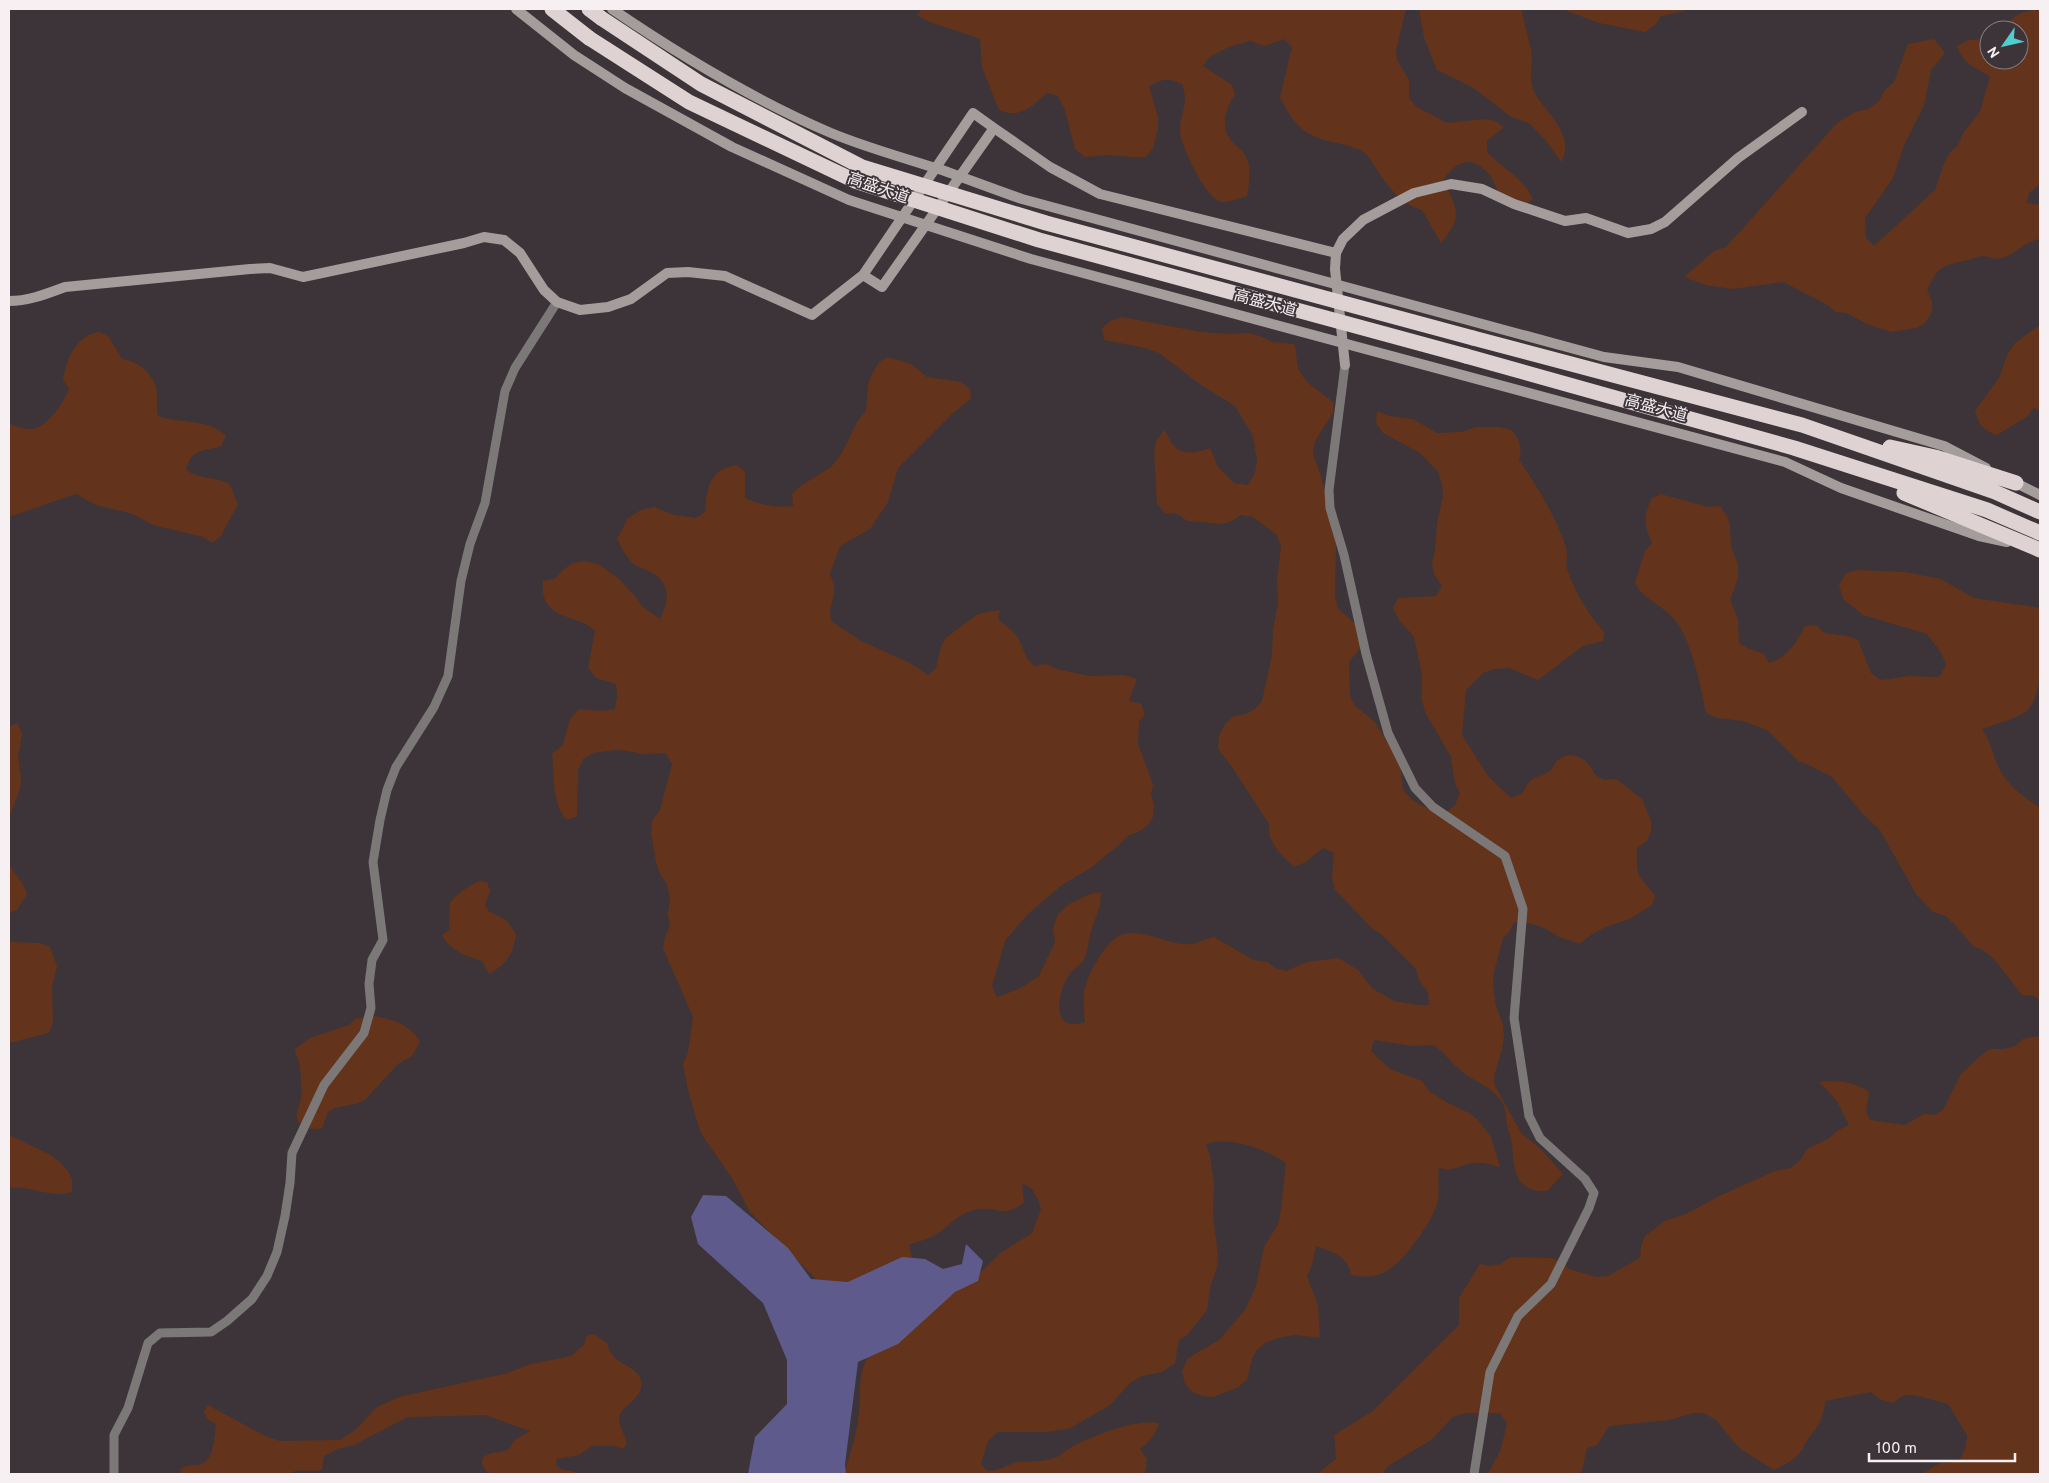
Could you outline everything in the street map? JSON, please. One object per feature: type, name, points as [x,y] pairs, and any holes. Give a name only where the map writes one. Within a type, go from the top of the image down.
[{"type":"highway","name":"高盛大道","points":[[555,12],[589,38],[689,102],[855,181],[1039,240],[1466,356],[1794,448],[1988,510],[2040,533]]},
{"type":"highway","name":"高盛大道","points":[[601,12],[701,84],[862,167],[1046,223],[1802,426],[1995,492],[2040,512]]},
{"type":"highway","points":[[1802,426],[1935,458],[2016,484]]},
{"type":"highway","points":[[1794,448],[1980,523],[2040,550]]},
{"type":"main road","name":"高盛大道","points":[[516,9],[574,54],[625,88],[732,148],[849,200],[1031,258],[1785,462],[1841,488],[1961,529],[2040,550]]},
{"type":"main road","name":"高盛大道","points":[[601,12],[786,111],[831,133],[887,154],[936,168],[1022,199],[1604,358],[1687,370],[1944,446],[2016,484],[2040,494]]},
{"type":"main road","points":[[1344,365],[1336,253],[1342,239],[1362,220],[1414,193],[1451,184],[1482,189],[1514,204],[1566,221],[1586,218],[1628,233],[1651,229],[1664,222],[1738,158],[1802,112]]},
{"type":"main road","points":[[9,301],[22,301],[39,297],[65,287],[250,269],[270,268],[303,277],[464,243],[484,237],[504,240],[520,253],[544,290],[557,302],[580,310],[608,308],[632,299],[667,273],[688,272],[725,276],[812,316],[863,275],[973,113],[1050,167],[1100,194],[1336,253]]},
{"type":"main road","points":[[863,275],[882,287],[994,128]]},
{"type":"street","points":[[114,1474],[114,1435],[128,1408],[148,1343],[160,1333],[211,1332],[252,1299],[267,1276],[277,1252],[290,1183],[292,1153],[324,1085],[364,1033],[371,1008],[369,984],[372,960],[383,940],[374,862],[380,820],[387,790],[396,767],[434,707],[448,676],[461,581],[470,544],[485,503],[505,391],[515,368],[557,302]]},
{"type":"street","points":[[1344,365],[1329,490],[1330,508],[1344,555],[1366,654],[1388,733],[1415,788],[1434,807],[1505,856],[1523,909],[1514,1018],[1529,1116],[1540,1138],[1585,1180],[1594,1193],[1589,1208],[1552,1284],[1518,1316],[1490,1372],[1474,1474]]},
{"type":"shaded area","points":[[922,9],[1406,9],[1396,50],[1397,60],[1409,80],[1409,99],[1417,107],[1447,123],[1484,119],[1495,121],[1504,127],[1487,141],[1487,152],[1524,185],[1533,199],[1523,206],[1510,200],[1499,192],[1489,174],[1480,166],[1468,162],[1462,163],[1452,170],[1443,181],[1455,206],[1456,213],[1453,226],[1441,243],[1422,210],[1408,204],[1396,194],[1366,154],[1352,147],[1309,133],[1302,129],[1290,116],[1280,97],[1292,47],[1284,39],[1264,46],[1251,41],[1231,46],[1209,57],[1203,66],[1232,85],[1235,94],[1225,117],[1225,128],[1230,139],[1244,154],[1249,166],[1250,176],[1247,196],[1224,202],[1218,200],[1204,185],[1185,150],[1180,133],[1185,104],[1182,84],[1173,80],[1165,80],[1149,86],[1158,117],[1158,128],[1153,149],[1145,157],[1107,155],[1085,157],[1075,149],[1065,110],[1058,96],[1047,93],[1031,107],[1020,112],[1014,113],[999,110],[982,67],[980,39],[924,19],[917,15]]},
{"type":"shaded area","points":[[1419,9],[1521,9],[1532,55],[1531,83],[1536,95],[1559,126],[1563,135],[1565,152],[1561,162],[1547,142],[1530,124],[1510,116],[1472,87],[1437,70],[1424,38]]},
{"type":"shaded area","points":[[1562,9],[1691,9],[1661,16],[1655,25],[1645,32],[1599,23]]},
{"type":"shaded area","points":[[2040,9],[2040,184],[2029,193],[2027,203],[2040,205],[2040,239],[2030,242],[2002,258],[1994,259],[1981,256],[1942,268],[1934,276],[1927,291],[1932,301],[1932,312],[1925,323],[1916,328],[1891,332],[1867,324],[1847,313],[1836,312],[1826,304],[1783,282],[1732,289],[1706,285],[1684,277],[1714,251],[1726,247],[1837,123],[1855,112],[1868,109],[1878,102],[1885,90],[1894,82],[1908,44],[1934,39],[1945,53],[1931,70],[1924,105],[1904,145],[1893,178],[1865,218],[1866,238],[1874,246],[1935,190],[1950,152],[1958,145],[1964,132],[1980,112],[1990,76],[1979,70],[2029,70],[2029,20],[2010,20],[2021,13]]},
{"type":"shaded area","points":[[1979,39],[1979,70],[1966,61],[1957,46],[1968,40]]},
{"type":"shaded area","points":[[1122,317],[1201,332],[1248,333],[1272,342],[1294,344],[1300,372],[1310,384],[1333,402],[1333,413],[1315,441],[1313,454],[1320,473],[1336,545],[1335,597],[1338,608],[1364,632],[1364,643],[1349,662],[1350,696],[1354,705],[1374,721],[1392,749],[1401,771],[1403,790],[1411,799],[1422,806],[1446,813],[1455,805],[1460,793],[1455,784],[1451,757],[1425,712],[1422,700],[1422,675],[1414,637],[1399,620],[1393,607],[1399,598],[1436,596],[1442,586],[1434,574],[1432,563],[1443,496],[1442,484],[1438,472],[1420,453],[1383,433],[1376,423],[1377,411],[1389,416],[1413,419],[1437,433],[1462,432],[1475,427],[1499,427],[1512,430],[1520,444],[1519,460],[1539,490],[1556,522],[1566,547],[1567,567],[1570,578],[1593,618],[1604,632],[1603,641],[1583,646],[1538,680],[1509,668],[1494,669],[1483,673],[1466,690],[1462,735],[1488,776],[1512,798],[1523,793],[1531,780],[1550,771],[1562,757],[1573,755],[1584,760],[1594,774],[1604,780],[1616,779],[1642,799],[1651,820],[1651,831],[1647,841],[1637,848],[1637,869],[1642,880],[1655,896],[1652,905],[1631,918],[1598,930],[1581,944],[1559,937],[1536,925],[1524,922],[1514,922],[1509,932],[1503,938],[1493,983],[1496,1007],[1503,1024],[1504,1037],[1494,1076],[1495,1086],[1522,1134],[1541,1149],[1563,1174],[1547,1191],[1536,1191],[1528,1188],[1518,1178],[1504,1107],[1494,1093],[1461,1071],[1434,1045],[1413,1046],[1374,1040],[1371,1051],[1390,1069],[1422,1081],[1429,1091],[1478,1120],[1491,1137],[1500,1167],[1476,1163],[1453,1169],[1439,1168],[1438,1199],[1425,1228],[1400,1260],[1381,1274],[1368,1276],[1351,1275],[1343,1259],[1334,1253],[1316,1246],[1312,1265],[1307,1276],[1318,1305],[1320,1338],[1295,1335],[1265,1343],[1257,1350],[1252,1359],[1247,1380],[1237,1388],[1214,1397],[1202,1396],[1192,1392],[1185,1384],[1182,1371],[1188,1358],[1219,1340],[1245,1310],[1256,1286],[1264,1247],[1278,1224],[1286,1163],[1248,1145],[1226,1142],[1206,1144],[1210,1156],[1214,1184],[1213,1214],[1218,1257],[1217,1267],[1210,1288],[1207,1310],[1188,1334],[1179,1340],[1175,1363],[1162,1372],[1142,1376],[1131,1382],[1110,1405],[1069,1429],[1045,1432],[997,1432],[988,1441],[981,1464],[987,1471],[992,1471],[1020,1462],[1042,1461],[1057,1457],[1074,1445],[1117,1428],[1138,1423],[1159,1423],[1152,1438],[1140,1449],[1147,1459],[1145,1474],[844,1474],[858,1422],[863,1369],[872,1350],[881,1339],[968,1284],[1002,1252],[1032,1233],[1041,1209],[1038,1199],[1031,1188],[1022,1183],[1024,1202],[1017,1208],[1005,1211],[982,1209],[967,1212],[935,1235],[909,1245],[912,1262],[908,1290],[819,1282],[750,1212],[732,1178],[699,1128],[683,1064],[688,1052],[693,1017],[663,948],[670,926],[668,913],[670,899],[667,884],[660,874],[656,862],[651,833],[652,821],[660,810],[672,764],[666,753],[642,754],[616,750],[593,753],[583,759],[578,770],[577,817],[566,820],[558,804],[554,788],[552,754],[563,745],[570,719],[579,709],[603,711],[615,709],[616,684],[596,678],[588,668],[595,630],[552,609],[546,603],[543,594],[543,581],[555,579],[573,563],[584,561],[598,564],[618,578],[643,607],[660,619],[665,608],[667,596],[664,586],[655,574],[632,563],[617,539],[628,518],[641,510],[654,507],[674,515],[696,518],[705,512],[707,495],[715,475],[728,467],[737,465],[745,472],[745,498],[780,507],[793,506],[792,494],[802,485],[831,467],[842,453],[858,420],[866,411],[868,384],[879,362],[888,357],[911,364],[927,377],[961,382],[970,389],[971,399],[953,413],[898,468],[888,502],[870,529],[840,546],[830,574],[834,585],[834,596],[830,609],[831,621],[861,641],[910,663],[928,675],[936,668],[941,646],[947,637],[978,614],[1000,610],[998,619],[1016,635],[1027,658],[1034,666],[1046,664],[1057,669],[1089,676],[1124,675],[1137,679],[1129,701],[1141,704],[1145,714],[1139,721],[1138,744],[1153,784],[1151,795],[1154,805],[1153,817],[1147,826],[1127,836],[1092,867],[1062,885],[1028,914],[1005,941],[992,986],[997,997],[1019,989],[1039,976],[1055,942],[1053,928],[1058,914],[1069,904],[1090,894],[1101,892],[1099,910],[1085,958],[1069,975],[1061,994],[1060,1011],[1062,1018],[1066,1022],[1074,1024],[1085,1022],[1084,993],[1088,978],[1096,962],[1106,947],[1118,936],[1133,933],[1184,944],[1214,937],[1253,960],[1267,962],[1275,968],[1286,971],[1307,962],[1339,958],[1358,970],[1373,989],[1394,1001],[1429,1005],[1428,992],[1419,980],[1416,969],[1335,890],[1332,877],[1334,853],[1323,848],[1306,862],[1294,867],[1277,850],[1270,837],[1269,824],[1218,749],[1219,736],[1225,724],[1234,716],[1246,714],[1255,709],[1262,701],[1272,654],[1273,630],[1278,604],[1277,581],[1281,547],[1277,535],[1253,517],[1241,515],[1223,524],[1187,521],[1178,514],[1165,513],[1157,504],[1154,453],[1156,441],[1164,430],[1175,447],[1183,452],[1197,452],[1210,448],[1218,467],[1234,483],[1248,485],[1255,473],[1257,461],[1253,436],[1235,406],[1201,385],[1159,353],[1145,348],[1104,340],[1102,328],[1110,321]]},
{"type":"shaded area","points":[[2037,327],[2040,327],[2040,411],[2033,408],[2028,416],[1997,435],[1982,426],[1975,411],[1999,378],[2007,355],[2015,343]]},
{"type":"shaded area","points":[[100,332],[109,337],[122,359],[135,363],[151,376],[156,389],[158,416],[212,426],[226,436],[221,446],[195,454],[188,463],[186,470],[196,475],[229,483],[238,504],[221,536],[213,543],[203,537],[153,525],[133,514],[96,505],[76,494],[9,517],[9,424],[32,429],[38,428],[49,419],[63,401],[69,389],[63,380],[67,364],[74,349],[84,338]]},
{"type":"shaded area","points":[[1661,494],[1708,507],[1720,506],[1727,516],[1730,526],[1731,546],[1738,565],[1738,578],[1730,600],[1738,619],[1739,643],[1749,649],[1763,653],[1769,663],[1781,657],[1795,644],[1805,626],[1817,625],[1824,633],[1848,636],[1858,640],[1871,673],[1881,680],[1910,676],[1939,677],[1946,665],[1942,654],[1927,634],[1863,615],[1843,599],[1839,585],[1846,573],[1858,570],[1905,572],[1941,579],[1974,598],[2040,608],[2041,664],[2037,693],[2032,704],[2021,715],[1982,729],[2000,770],[2009,783],[2027,799],[2040,807],[2040,1000],[2034,996],[2022,995],[1995,960],[1983,950],[1973,946],[1946,916],[1933,912],[1916,894],[1880,830],[1862,813],[1832,777],[1798,761],[1767,730],[1743,721],[1717,718],[1706,713],[1694,663],[1680,627],[1669,614],[1643,594],[1635,583],[1645,551],[1652,543],[1647,531],[1646,521],[1649,505],[1651,499]]},
{"type":"shaded area","points":[[17,723],[22,733],[18,757],[21,777],[20,789],[9,818],[9,727]]},
{"type":"shaded area","points":[[9,865],[23,884],[27,894],[17,910],[9,913]]},
{"type":"shaded area","points":[[479,881],[487,882],[490,891],[485,905],[488,911],[506,920],[516,934],[508,958],[500,967],[489,974],[482,961],[464,955],[454,949],[445,941],[442,935],[449,930],[450,902],[463,890]]},
{"type":"shaded area","points":[[9,942],[39,943],[50,947],[57,966],[52,988],[53,1022],[49,1033],[9,1043]]},
{"type":"shaded area","points":[[373,1016],[400,1023],[412,1031],[420,1042],[412,1056],[398,1064],[365,1100],[356,1104],[335,1108],[328,1112],[322,1128],[312,1129],[303,1126],[297,1118],[301,1099],[301,1087],[300,1065],[295,1049],[310,1038],[349,1025],[355,1019]]},
{"type":"shaded area","points":[[2040,1036],[2040,1474],[1922,1474],[1940,1463],[1950,1463],[1960,1459],[1966,1447],[1967,1435],[1948,1404],[1919,1396],[1907,1395],[1893,1403],[1881,1400],[1871,1392],[1825,1401],[1820,1422],[1802,1450],[1790,1462],[1774,1470],[1742,1450],[1716,1420],[1704,1413],[1693,1413],[1669,1420],[1609,1426],[1597,1445],[1587,1448],[1581,1474],[1488,1474],[1501,1449],[1507,1423],[1500,1413],[1465,1413],[1453,1417],[1431,1440],[1388,1466],[1382,1474],[1317,1474],[1336,1459],[1334,1435],[1373,1411],[1459,1325],[1459,1298],[1480,1264],[1490,1266],[1501,1264],[1511,1257],[1551,1258],[1562,1261],[1569,1269],[1596,1277],[1608,1276],[1640,1258],[1641,1246],[1645,1236],[1665,1221],[1688,1213],[1719,1196],[1775,1171],[1791,1168],[1801,1159],[1807,1149],[1828,1139],[1837,1131],[1849,1125],[1837,1101],[1819,1082],[1846,1082],[1864,1089],[1869,1092],[1866,1111],[1870,1120],[1905,1125],[1924,1114],[1934,1115],[1943,1110],[1961,1074],[1990,1049],[2004,1049],[2015,1046],[2023,1039]]},
{"type":"shaded area","points":[[9,1135],[49,1154],[60,1162],[72,1179],[72,1192],[57,1194],[25,1188],[9,1188]]},
{"type":"shaded area","points":[[703,1195],[726,1196],[788,1248],[811,1279],[848,1282],[902,1257],[925,1259],[943,1269],[962,1264],[966,1244],[983,1261],[978,1281],[955,1292],[898,1344],[858,1362],[845,1464],[846,1474],[748,1474],[755,1437],[787,1404],[787,1360],[763,1303],[698,1244],[691,1217]]},
{"type":"shaded area","points":[[594,1334],[607,1343],[614,1357],[636,1371],[641,1382],[641,1388],[639,1394],[620,1415],[619,1420],[627,1443],[623,1449],[615,1446],[592,1446],[579,1455],[557,1459],[556,1465],[561,1469],[584,1474],[492,1474],[486,1471],[482,1464],[483,1457],[509,1449],[515,1440],[530,1431],[485,1415],[406,1418],[354,1445],[337,1449],[324,1456],[322,1470],[301,1470],[289,1474],[182,1474],[180,1470],[187,1466],[204,1463],[211,1454],[216,1424],[208,1420],[204,1412],[208,1405],[263,1435],[280,1441],[340,1440],[355,1430],[377,1407],[399,1397],[508,1373],[527,1365],[571,1356],[585,1344],[586,1336]]}]
